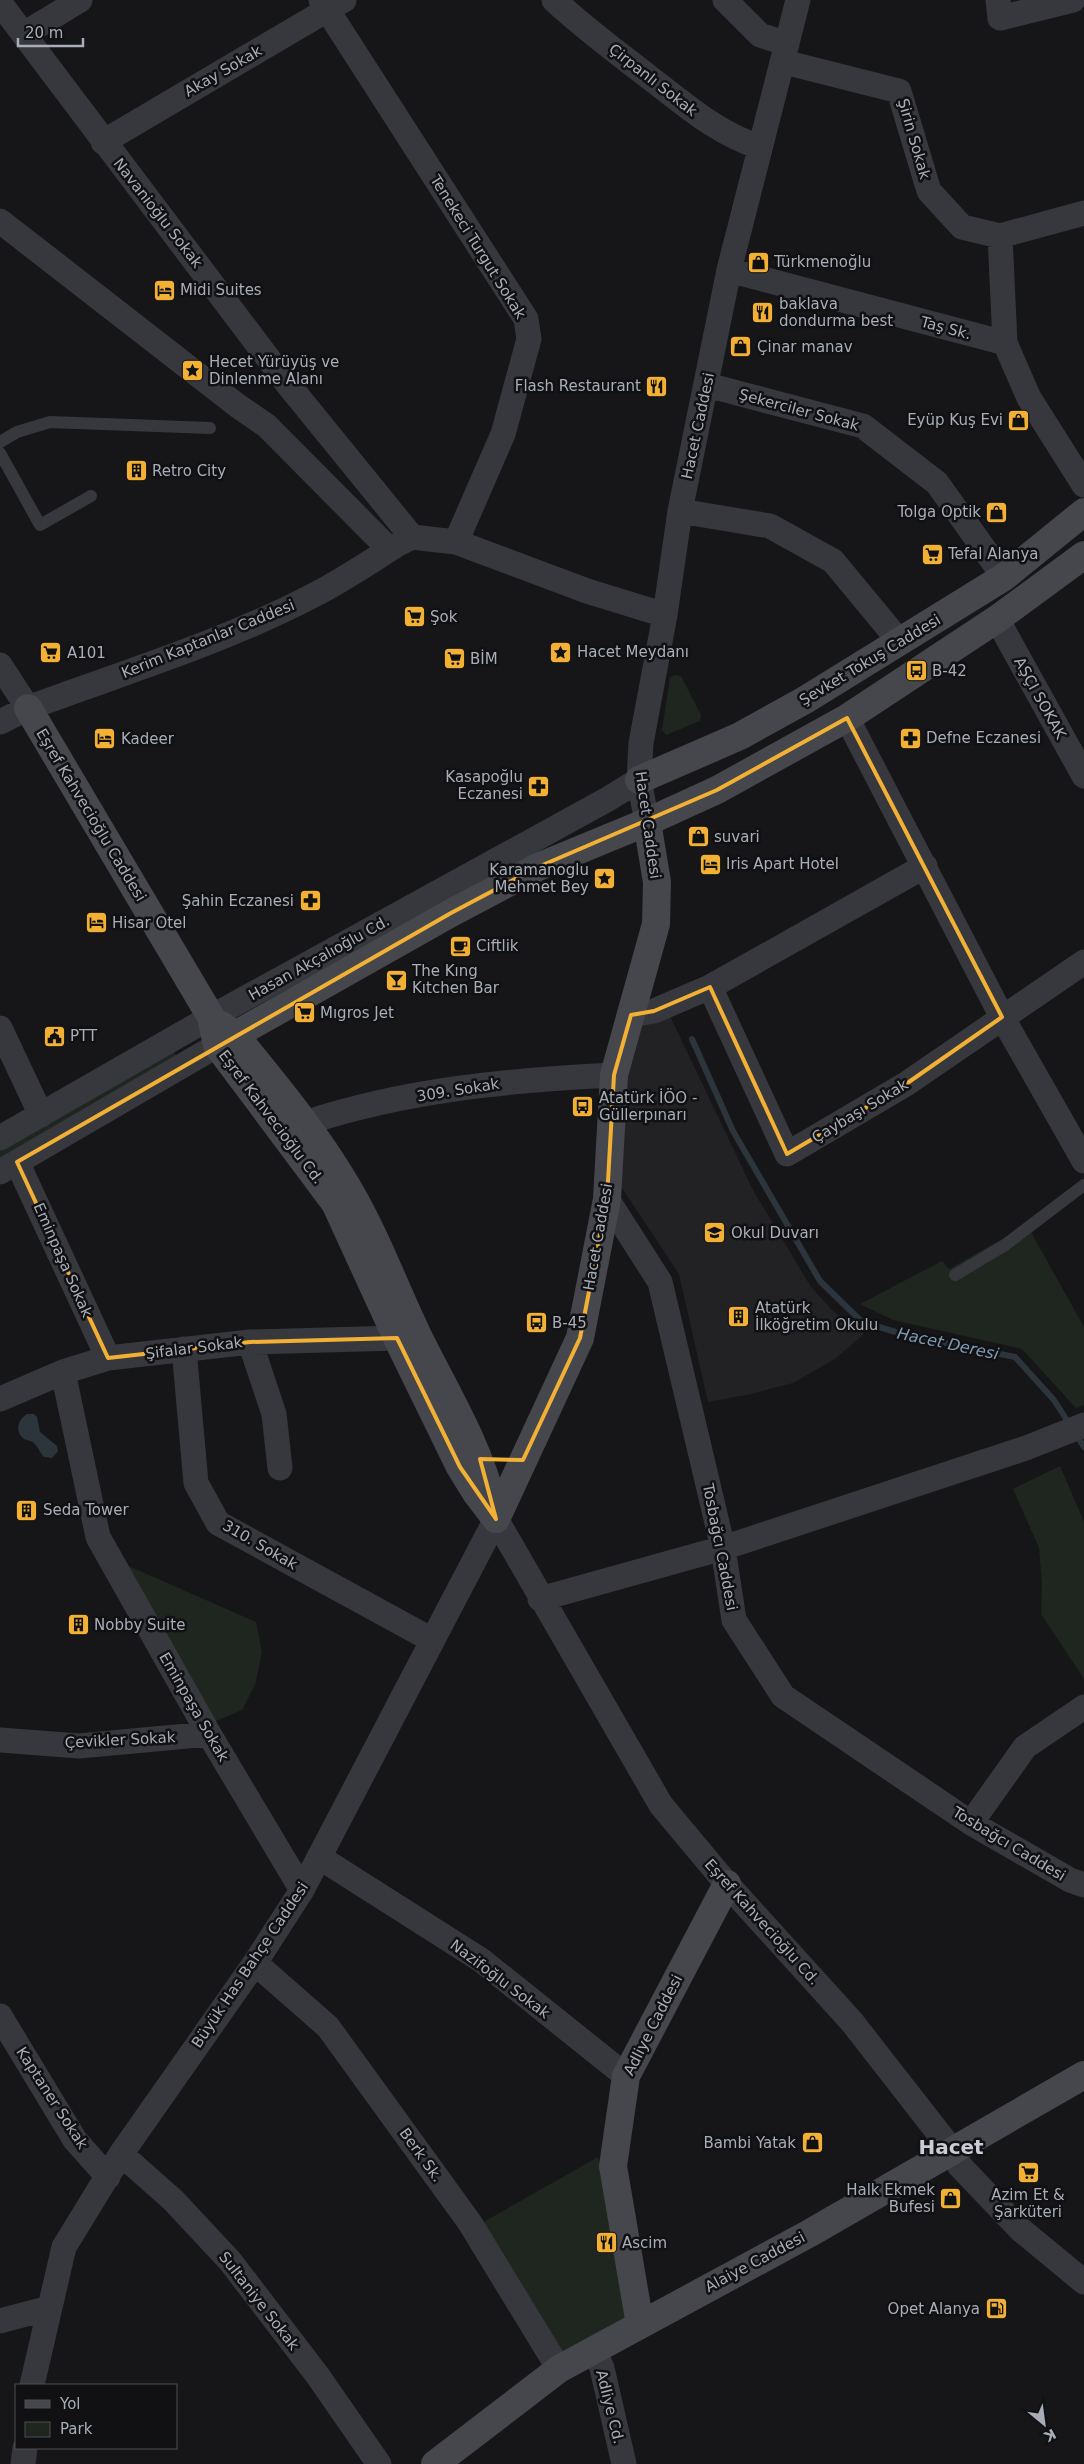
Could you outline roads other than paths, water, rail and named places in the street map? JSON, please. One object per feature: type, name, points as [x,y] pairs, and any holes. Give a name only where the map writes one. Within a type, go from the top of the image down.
[{"type":"street","points":[[24,34],[80,0]]},
{"type":"street","name":"Çirpanlı Sokak","points":[[554,0],[580,24],[688,108],[733,138],[759,147]]},
{"type":"street","points":[[725,0],[760,35],[785,53]]},
{"type":"street","name":"Hacet Caddesi","points":[[496,1519],[580,1338],[608,1199],[614,1075],[656,924],[657,882],[639,780],[641,742],[665,615],[680,511],[729,270],[798,0]]},
{"type":"street","points":[[998,0],[1000,18],[1073,0]]},
{"type":"street","name":"Navanioğlu Sokak","points":[[0,3],[103,142],[328,436],[412,538]]},
{"type":"street","name":"Akay Sokak","points":[[103,142],[331,3]]},
{"type":"street","name":"Tenekeci Turgut Sokak","points":[[331,3],[526,320],[529,339],[503,434],[456,542]]},
{"type":"street","name":"Şirin Sokak","points":[[785,53],[899,91],[929,191],[962,227],[1000,236],[1084,213]]},
{"type":"street","points":[[0,221],[222,394],[268,426],[389,550]]},
{"type":"street","points":[[1000,236],[1005,343],[1029,398],[1084,485]]},
{"type":"street","name":"Taş Sk.","points":[[729,270],[1005,343]]},
{"type":"street","name":"Şekerciler Sokak","points":[[707,384],[863,426],[937,483],[1004,577]]},
{"type":"street","points":[[680,511],[770,526],[833,561],[900,642]]},
{"type":"street","name":"Şevket Tokuş Caddesi","points":[[639,780],[740,736],[900,642],[1004,577],[1084,512]]},
{"type":"street","points":[[412,538],[456,542],[586,591],[665,615]]},
{"type":"street","name":"Kerim Kaptanlar Caddesi","points":[[0,722],[28,708],[229,634],[270,616],[312,596],[412,538]]},
{"type":"street","points":[[9,1167],[226,1040],[451,913],[538,867],[647,822],[716,790],[847,718],[997,619],[1084,555]]},
{"type":"street","name":"AŞÇI SOKAK","points":[[997,619],[1084,776]]},
{"type":"street","name":"Eşref Kahvecioğlu Caddesi","points":[[0,665],[28,708],[211,1017]]},
{"type":"street","points":[[847,718],[1002,1017],[1084,1161]]},
{"type":"street","name":"Hasan Akçalıoğlu Cd.","points":[[0,1138],[211,1017],[608,799],[639,780]]},
{"type":"street","points":[[631,1015],[654,1011],[710,986],[925,866]]},
{"type":"street","name":"Çaybaşı Sokak","points":[[710,986],[787,1154],[906,1084],[1084,962]]},
{"type":"street","name":"Eşref Kahvecioğlu Cd.","points":[[211,1017],[335,1203],[397,1338],[460,1467],[476,1493],[496,1519],[540,1599],[661,1805],[727,1884],[852,2022],[951,2150],[959,2165],[1021,2230],[1084,2282]]},
{"type":"street","points":[[0,1028],[41,1116]]},
{"type":"street","name":"Eşref Kahvecioğlu Cd.","points":[[226,1040],[305,1123],[349,1189],[371,1231],[421,1341],[480,1458],[496,1519]]},
{"type":"street","name":"309. Sokak","points":[[305,1123],[333,1114],[450,1088],[538,1079],[614,1075]]},
{"type":"street","name":"Eminpaşa Sokak","points":[[9,1167],[32,1190],[108,1358]]},
{"type":"street","name":"Tosbağcı Caddesi","points":[[608,1199],[660,1282],[723,1548],[734,1620],[783,1696],[971,1824],[1070,1880],[1084,1885]]},
{"type":"street","name":"Şifalar Sokak","points":[[0,1399],[63,1372],[108,1358],[250,1342],[397,1338]]},
{"type":"street","points":[[250,1342],[274,1414],[280,1468]]},
{"type":"street","name":"310. Sokak","points":[[184,1349],[196,1483],[218,1523],[432,1640]]},
{"type":"street","name":"Eminpaşa Sokak","points":[[63,1372],[98,1537],[209,1734],[302,1890]]},
{"type":"street","points":[[540,1599],[723,1548],[1026,1448],[1084,1425]]},
{"type":"street","points":[[480,1458],[505,1462],[523,1460]]},
{"type":"street","name":"Büyük Has Bahçe Caddesi","points":[[32,2384],[64,2247],[121,2154],[255,1963],[302,1890],[496,1519]]},
{"type":"street","points":[[971,1824],[1025,1748],[1084,1707]]},
{"type":"street","name":"Çevikler Sokak","points":[[0,1740],[79,1746],[209,1734]]},
{"type":"street","name":"Nazifoğlu Sokak","points":[[319,1857],[481,1960],[626,2076]]},
{"type":"street","name":"Adliye Caddesi","points":[[640,2325],[614,2166],[626,2076],[727,1884]]},
{"type":"street","name":"Berk Sk.","points":[[255,1963],[328,2028],[470,2223],[559,2369]]},
{"type":"street","name":"Kaptaner Sokak","points":[[0,2016],[75,2140],[108,2177]]},
{"type":"street","name":"Alaiye Caddesi","points":[[435,2464],[559,2369],[810,2232],[1084,2075]]},
{"type":"street","name":"Sultaniye Sokak","points":[[121,2154],[173,2200],[230,2261],[318,2376],[379,2464]]},
{"type":"street","points":[[0,2321],[49,2308]]},
{"type":"street","name":"Adliye Cd.","points":[[594,2350],[602,2368],[624,2464]]},
{"type":"street","points":[[23,2464],[24,2449]]},
{"type":"lane","points":[[0,442],[17,432],[50,422],[210,428]]},
{"type":"lane","points":[[0,454],[40,525],[91,496]]},
{"type":"lane","points":[[955,1275],[1005,1245],[1084,1185]]},
{"type":"waterway","name":"Hacet Deresi","points":[[692,1039],[733,1131],[820,1281],[862,1322],[906,1335],[1015,1357],[1054,1400],[1070,1425]]},
{"type":"waterway","name":"Hacet Deresi","points":[[1075,1433],[1084,1447]]},
{"type":"place","name":"Türkmenoğlu","points":[[758,262]]},
{"type":"place","name":"Midi Suites","points":[[164,290]]},
{"type":"place","name":"baklava dondurma best","points":[[763,313]]},
{"type":"place","name":"Çinar manav","points":[[741,347]]},
{"type":"place","name":"Hecet Yürüyüş ve Dinlenme Alanı","points":[[193,371]]},
{"type":"place","name":"Flash Restaurant","points":[[657,386]]},
{"type":"place","name":"Eyüp Kuş Evi","points":[[1019,420]]},
{"type":"place","name":"Retro City","points":[[136,471]]},
{"type":"place","name":"Tolga Optik","points":[[997,512]]},
{"type":"place","name":"Tefal Alanya","points":[[932,554]]},
{"type":"place","name":"Şok","points":[[414,617]]},
{"type":"place","name":"Hacet Meydanı","points":[[561,652]]},
{"type":"place","name":"A101","points":[[51,653]]},
{"type":"place","name":"BİM","points":[[454,659]]},
{"type":"place","name":"B-42","points":[[916,671]]},
{"type":"place","name":"Defne Eczanesi","points":[[910,738]]},
{"type":"place","name":"Kadeer","points":[[105,739]]},
{"type":"place","name":"Kasapoğlu Eczanesi","points":[[539,786]]},
{"type":"place","name":"suvari","points":[[698,837]]},
{"type":"place","name":"Iris Apart Hotel","points":[[710,864]]},
{"type":"place","name":"Karamanoglu Mehmet Bey","points":[[605,879]]},
{"type":"place","name":"Şahin Eczanesi","points":[[310,901]]},
{"type":"place","name":"Hisar Otel","points":[[96,923]]},
{"type":"place","name":"Ciftlik","points":[[460,946]]},
{"type":"place","name":"The Kıng Kıtchen Bar","points":[[396,980]]},
{"type":"place","name":"Mıgros Jet","points":[[304,1013]]},
{"type":"place","name":"PTT","points":[[54,1036]]},
{"type":"place","name":"Atatürk İÖO - Güllerpınarı","points":[[583,1107]]},
{"type":"place","name":"Okul Duvarı","points":[[715,1233]]},
{"type":"place","name":"Atatürk İlköğretim Okulu","points":[[739,1317]]},
{"type":"place","name":"B-45","points":[[536,1323]]},
{"type":"place","name":"Seda Tower","points":[[27,1510]]},
{"type":"place","name":"Nobby Suite","points":[[78,1625]]},
{"type":"place","name":"Bambi Yatak","points":[[812,2143]]},
{"type":"place","name":"Azim Et & Şarküteri","points":[[1028,2172]]},
{"type":"place","name":"Halk Ekmek Bufesi","points":[[951,2199]]},
{"type":"place","name":"Ascim","points":[[606,2243]]},
{"type":"place","name":"Opet Alanya","points":[[996,2309]]},
{"type":"district","name":"Hacet","points":[[951,2147]]}]
